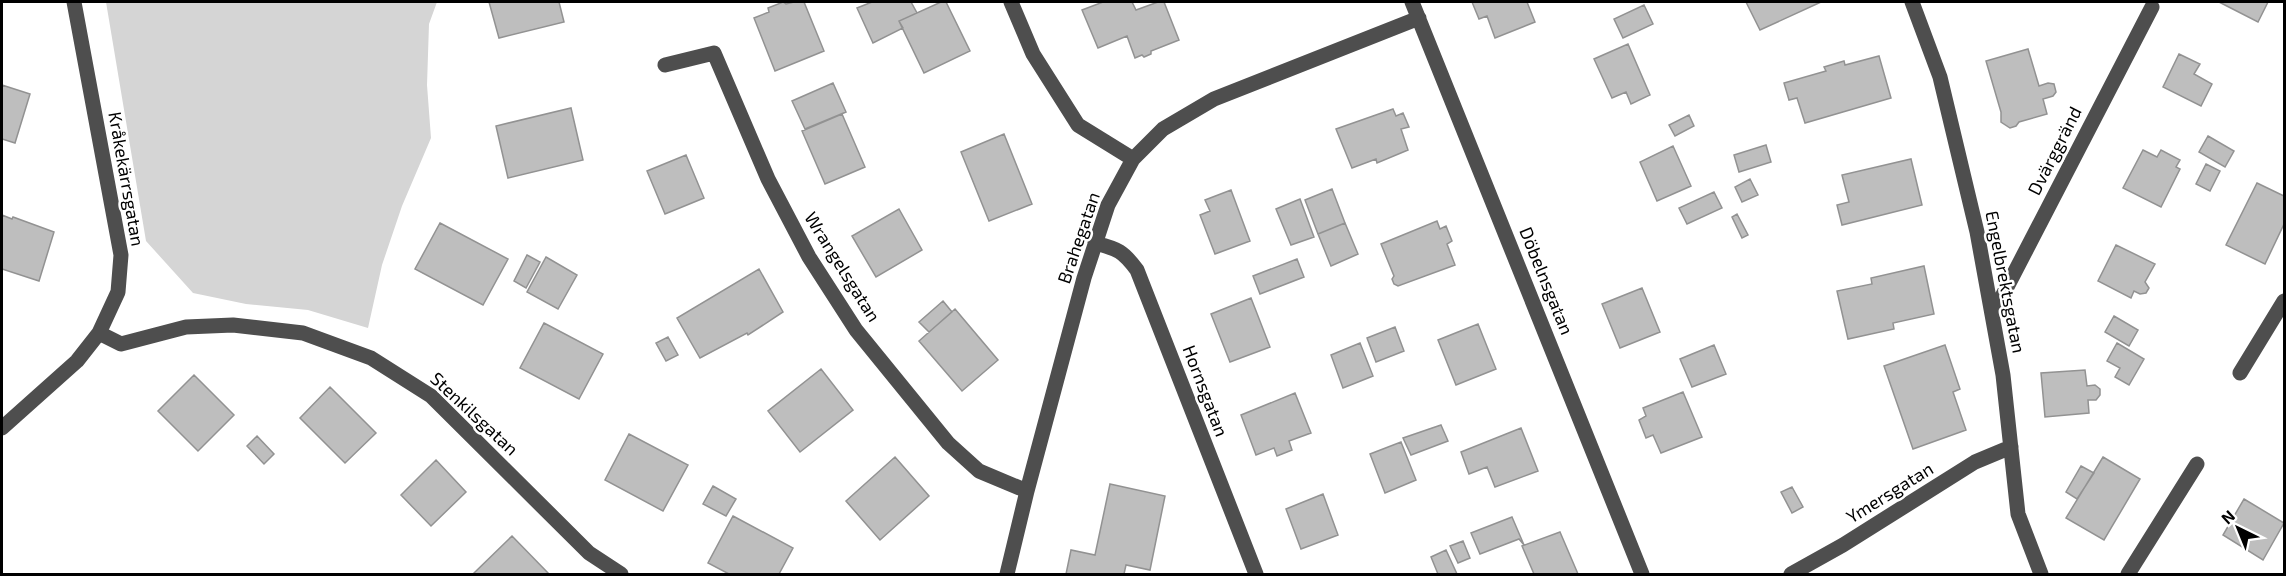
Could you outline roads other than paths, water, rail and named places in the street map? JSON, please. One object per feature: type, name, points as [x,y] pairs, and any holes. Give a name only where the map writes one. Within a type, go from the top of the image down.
[{"type":"street","name":"Kråkekärrsgatan","points":[[2,428],[77,361],[99,333],[118,292],[121,255],[74,2]]},
{"type":"street","points":[[1011,2],[1033,54],[1078,125],[1133,159]]},
{"type":"street","name":"Döbelnsgatan","points":[[1412,2],[1642,574]]},
{"type":"street","name":"Engelbrektsgatan","points":[[1912,2],[1940,77],[1977,232],[2003,375],[2018,514],[2041,574]]},
{"type":"street","name":"Dvärggränd","points":[[1993,314],[2152,7]]},
{"type":"street","name":"Brahegatan","points":[[1006,574],[1084,278],[1108,205],[1133,159],[1162,129],[1214,99],[1419,18]]},
{"type":"street","name":"Wrangelsgatan","points":[[665,65],[714,53],[773,188],[809,257],[856,330],[948,443],[979,471],[1027,491]]},
{"type":"street","name":"Hornsgatan","points":[[1095,243],[1115,248],[1125,254],[1137,270],[1256,574]]},
{"type":"street","points":[[2240,373],[2284,301]]},
{"type":"street","name":"Stenkilsgatan","points":[[99,333],[121,344],[186,327],[233,326],[303,333],[371,358],[431,396],[589,553],[621,574]]},
{"type":"street","name":"Ymersgatan","points":[[1791,574],[1843,545],[1975,462],[2011,447]]},
{"type":"street","points":[[2128,574],[2197,464]]}]
